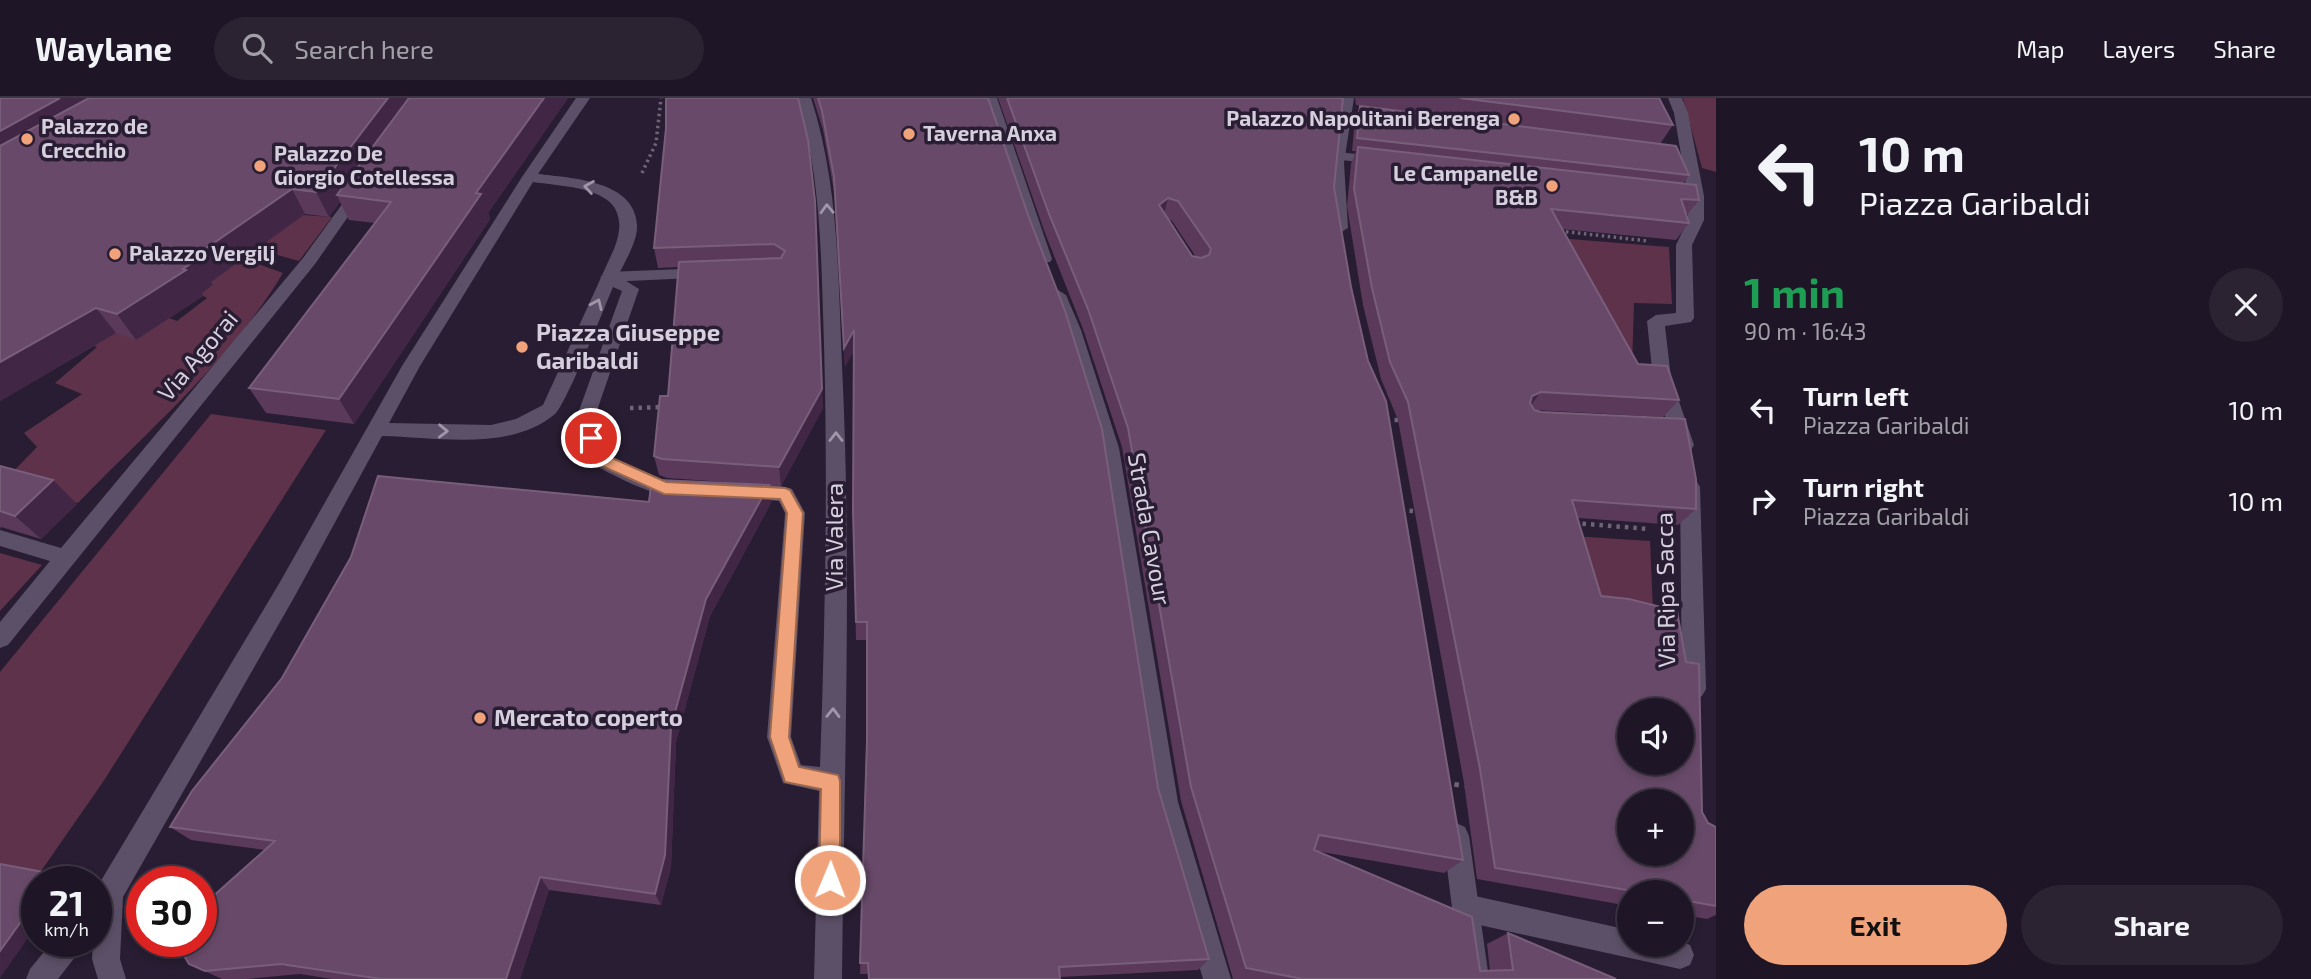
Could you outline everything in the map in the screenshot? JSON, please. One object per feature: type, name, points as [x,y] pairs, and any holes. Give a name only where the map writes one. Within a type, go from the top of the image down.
[{"type":"street","points":[[112,887],[288,589],[375,429],[529,177],[583,98]]},
{"type":"street","name":"Via Valera","points":[[804,98],[815,128],[826,183],[836,401],[828,979]]},
{"type":"street","name":"Strada Cavour","points":[[990,98],[1035,234],[1072,330],[1109,448],[1166,802],[1217,979]]},
{"type":"street","points":[[1343,247],[1336,206],[1339,156],[1350,106]]},
{"type":"street","name":"Via Ripa Sacca","points":[[1674,108],[1696,220],[1684,245],[1685,318],[1656,321],[1662,378],[1679,427],[1691,495],[1694,698]]},
{"type":"street","points":[[1339,156],[1394,162]]},
{"type":"street","name":"Via Agorai","points":[[0,638],[309,261],[371,174]]},
{"type":"street","points":[[375,429],[491,432],[521,425],[550,409],[622,249],[630,224],[621,201],[601,188],[529,177]]},
{"type":"street","points":[[608,277],[720,273]]},
{"type":"street","points":[[608,277],[631,289],[585,419],[596,458],[664,488],[703,490]]},
{"type":"street","points":[[1651,425],[1679,427]]},
{"type":"street","points":[[726,491],[785,494],[795,513],[779,737],[792,775],[831,781]]},
{"type":"street","points":[[0,538],[64,557]]},
{"type":"street","points":[[1454,821],[1475,979]]},
{"type":"street","points":[[1466,908],[1617,941]]},
{"type":"street","points":[[40,979],[57,957]]},
{"type":"street","points":[[107,957],[112,979]]},
{"type":"path","points":[[630,224],[635,190],[656,143],[661,99],[670,99]]},
{"type":"path","points":[[1559,231],[1684,245]]},
{"type":"path","points":[[588,410],[670,406]]},
{"type":"path","points":[[1386,420],[1412,420]]},
{"type":"path","points":[[1400,510],[1414,511]]},
{"type":"path","points":[[1562,523],[1656,529],[1691,537]]},
{"type":"path","points":[[1435,782],[1474,787]]},
{"type":"shaded area","points":[[1683,98],[1716,98],[1716,172],[1702,168]]},
{"type":"shaded area","points":[[303,215],[332,217],[299,261],[256,249]]},
{"type":"shaded area","points":[[1545,237],[1669,247],[1672,304],[1634,303],[1632,367]]},
{"type":"shaded area","points":[[190,239],[283,273],[262,305],[214,365],[78,503],[2,483],[37,447],[24,433],[82,394],[55,383],[97,347],[27,319],[169,318],[177,321],[207,298],[200,294],[212,285]]},
{"type":"shaded area","points":[[211,414],[326,430],[103,782],[45,866],[21,866],[21,900],[0,930],[0,672]]},
{"type":"shaded area","points":[[1527,533],[1650,541],[1653,610],[1611,615]]},
{"type":"shaded area","points":[[0,553],[42,565],[0,611]]},
{"type":"building","points":[[0,98],[60,98],[0,131]]},
{"type":"building","points":[[89,98],[388,98],[316,192],[292,189],[192,258],[196,260],[183,269],[186,270],[117,314],[96,308],[0,362],[0,146]]},
{"type":"building","points":[[409,98],[544,98],[476,193],[481,194],[339,399],[249,388],[391,202],[337,195]]},
{"type":"building","points":[[666,98],[798,98],[808,140],[815,201],[822,389],[779,467],[662,459],[654,456],[660,396],[668,396],[679,262],[781,258],[785,251],[774,244],[654,248],[666,128]]},
{"type":"building","points":[[818,98],[988,98],[1028,215],[1065,311],[1102,429],[1158,788],[1209,959],[1059,967],[1060,979],[869,979],[868,963],[860,963],[867,741],[867,622],[856,622],[853,511],[854,330],[844,348],[834,177]]},
{"type":"building","points":[[1007,98],[1343,98],[1334,187],[1351,287],[1368,361],[1386,401],[1463,860],[1319,835],[1314,850],[1472,917],[1480,971],[1513,970],[1508,933],[1616,979],[1303,979],[1246,968],[1191,787],[1128,428],[1088,309],[1049,214]],"holes":[[[1168,198],[1178,201],[1211,249],[1209,255],[1201,258],[1192,256],[1159,205]]]},
{"type":"building","points":[[1460,98],[1659,98],[1673,125]]},
{"type":"building","points":[[1360,106],[1676,146],[1689,175],[1357,138]]},
{"type":"building","points":[[1358,147],[1696,185],[1699,200],[1681,199],[1689,223],[1551,209],[1638,364],[1667,366],[1679,400],[1541,392],[1532,396],[1530,403],[1534,410],[1541,412],[1685,419],[1696,479],[1696,509],[1572,500],[1601,596],[1629,599],[1677,611],[1686,662],[1699,664],[1702,812],[1708,823],[1716,827],[1716,906],[1694,902],[1694,880],[1617,880],[1617,888],[1495,868],[1480,769],[1408,402],[1390,362],[1372,288],[1354,189]]},
{"type":"building","points":[[0,466],[53,480],[15,516],[0,511]]},
{"type":"building","name":"Mercato coperto","points":[[378,476],[649,502],[652,477],[659,480],[769,485],[706,599],[671,727],[665,855],[655,894],[540,877],[506,979],[381,979],[281,964],[205,971],[189,964],[185,957],[217,957],[217,893],[275,841],[170,827],[192,791],[282,678],[351,557]]},
{"type":"building","points":[[0,864],[21,868],[21,921],[0,951]]},
{"type":"place","name":"Palazzo Napolitani Berenga","points":[[1514,119]]},
{"type":"place","name":"Taverna Anxa","points":[[909,134]]},
{"type":"place","name":"Palazzo de Crecchio","points":[[27,139]]},
{"type":"place","name":"Palazzo De Giorgio Cotellessa","points":[[260,166]]},
{"type":"place","name":"Le Campanelle B&B","points":[[1552,186]]},
{"type":"place","name":"Palazzo Vergilj","points":[[115,254]]},
{"type":"place","name":"Piazza Giuseppe Garibaldi","points":[[522,347]]},
{"type":"place","name":"Mercato coperto","points":[[480,718]]},
{"type":"route","points":[[591,438],[596,458],[664,488],[785,494],[795,513],[779,737],[792,775],[831,781],[830,880]]}]
